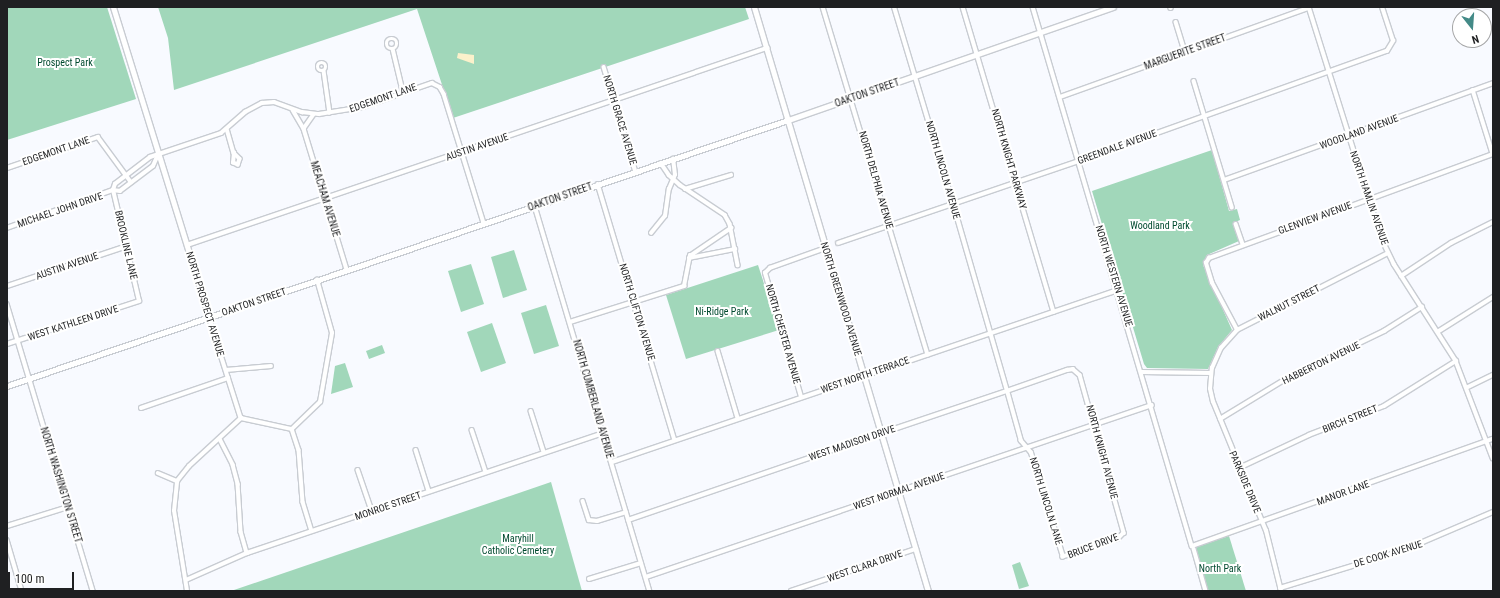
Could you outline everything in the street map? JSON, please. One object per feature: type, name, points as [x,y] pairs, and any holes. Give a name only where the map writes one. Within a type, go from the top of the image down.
[{"type":"main road","name":"NORTH PROSPECT AVENUE","points":[[113,7],[209,317]]},
{"type":"main road","name":"NORTH GREENWOOD AVENUE","points":[[754,7],[928,591]]},
{"type":"main road","name":"OAKTON STREET","points":[[7,386],[978,55],[1113,7]]},
{"type":"street","name":"NORTH DELPHIA AVENUE","points":[[823,7],[852,98],[928,354]]},
{"type":"street","name":"NORTH LINCOLN AVENUE","points":[[894,7],[916,76],[990,333]]},
{"type":"street","name":"NORTH KNIGHT PARKWAY","points":[[963,7],[1054,312]]},
{"type":"street","name":"NORTH WESTERN AVENUE","points":[[1033,7],[1152,405],[1205,591]]},
{"type":"street","name":"MARGUERITE STREET","points":[[1060,97],[1309,7]]},
{"type":"street","name":"NORTH HAMLIN AVENUE","points":[[1309,7],[1367,200],[1388,253],[1401,276],[1439,331],[1456,361],[1468,387],[1493,458]]},
{"type":"street","name":"GREENDALE AVENUE","points":[[838,243],[1079,161],[1386,51],[1392,45],[1393,38],[1382,7]]},
{"type":"street","points":[[1176,22],[1185,52]]},
{"type":"street","name":"AUSTIN AVENUE","points":[[187,245],[767,48]]},
{"type":"street","points":[[393,49],[404,91]]},
{"type":"street","name":"NORTH GRACE AVENUE","points":[[604,67],[636,172]]},
{"type":"street","points":[[324,71],[330,113]]},
{"type":"street","points":[[1194,81],[1232,207]]},
{"type":"street","name":"WOODLAND AVENUE","points":[[1224,180],[1493,83]]},
{"type":"street","name":"EDGEMONT LANE","points":[[158,154],[226,129],[245,112],[262,103],[274,102],[292,109],[314,114],[330,113],[363,107],[424,84],[436,84],[444,94],[462,152]]},
{"type":"street","points":[[1473,90],[1493,154]]},
{"type":"street","name":"MEACHAM AVENUE","points":[[292,109],[304,129],[347,270]]},
{"type":"street","points":[[304,129],[314,114]]},
{"type":"street","points":[[226,129],[234,154]]},
{"type":"street","name":"EDGEMONT LANE","points":[[7,168],[98,137],[132,182]]},
{"type":"street","points":[[462,152],[484,223]]},
{"type":"street","name":"MICHAEL JOHN DRIVE","points":[[113,190],[115,184],[126,175],[150,157],[158,154]]},
{"type":"street","name":"MICHAEL JOHN DRIVE","points":[[7,228],[113,190],[120,191],[153,166],[158,154]]},
{"type":"street","name":"GLENVIEW AVENUE","points":[[1237,330],[1212,283],[1206,260],[1212,256],[1243,244],[1493,154]]},
{"type":"street","points":[[651,233],[665,216],[669,189],[674,178],[673,159]]},
{"type":"street","points":[[661,163],[685,189],[721,211],[731,228],[738,265]]},
{"type":"street","points":[[685,189],[731,175]]},
{"type":"street","name":"NORTH CLIFTON AVENUE","points":[[598,184],[634,301],[674,440]]},
{"type":"street","name":"BROOKLINE LANE","points":[[113,190],[139,301]]},
{"type":"street","name":"NORTH CUMBERLAND AVENUE","points":[[535,206],[650,591]]},
{"type":"street","points":[[1401,276],[1451,243],[1493,222]]},
{"type":"street","points":[[1236,224],[1243,244]]},
{"type":"street","points":[[570,322],[684,286],[689,258],[731,228]]},
{"type":"street","name":"AUSTIN AVENUE","points":[[7,286],[127,246]]},
{"type":"street","name":"NORTH CHESTER AVENUE","points":[[801,397],[766,271],[826,248]]},
{"type":"street","points":[[689,258],[735,249]]},
{"type":"street","name":"WALNUT STREET","points":[[1211,373],[1221,348],[1237,330],[1388,253]]},
{"type":"street","points":[[292,429],[320,402],[332,333],[317,280]]},
{"type":"street","name":"WEST NORTH TERRACE","points":[[612,462],[1118,290]]},
{"type":"street","points":[[1439,331],[1493,297]]},
{"type":"street","name":"WEST KATHLEEN DRIVE","points":[[7,344],[139,301]]},
{"type":"street","name":"NORTH WASHINGTON STREET","points":[[7,304],[93,591]]},
{"type":"street","name":"HABBERTON AVENUE","points":[[1220,419],[1289,377],[1384,331],[1422,307]]},
{"type":"street","name":"NORTH PROSPECT AVENUE","points":[[209,317],[241,418]]},
{"type":"street","name":"NORTH LINCOLN LANE","points":[[990,333],[1021,441],[1031,453],[1063,557]]},
{"type":"street","points":[[718,352],[738,418]]},
{"type":"street","name":"BIRCH STREET","points":[[1239,468],[1309,435],[1384,406],[1456,361]]},
{"type":"street","points":[[226,370],[271,366]]},
{"type":"street","name":"WEST MADISON DRIVE","points":[[628,520],[1067,370],[1076,370]]},
{"type":"street","name":"NORTH KNIGHT AVENUE","points":[[1076,370],[1080,375],[1123,527],[1122,535]]},
{"type":"street","points":[[1142,372],[1211,373]]},
{"type":"street","name":"PARKSIDE DRIVE","points":[[1211,373],[1211,395],[1239,468],[1262,522],[1280,589]]},
{"type":"street","points":[[1468,387],[1493,375]]},
{"type":"street","points":[[141,408],[228,378]]},
{"type":"street","name":"WEST NORMAL AVENUE","points":[[646,577],[1152,405]]},
{"type":"street","points":[[530,411],[544,452]]},
{"type":"street","points":[[187,591],[174,511],[177,481],[189,466],[241,418],[292,429]]},
{"type":"street","points":[[292,429],[299,450],[303,502],[312,531]]},
{"type":"street","points":[[472,430],[486,472]]},
{"type":"street","name":"MONROE STREET","points":[[186,580],[247,553],[603,432]]},
{"type":"street","points":[[220,439],[237,480],[240,495],[242,536],[247,553]]},
{"type":"street","name":"MANOR LANE","points":[[1193,547],[1493,439]]},
{"type":"street","points":[[416,450],[429,492]]},
{"type":"street","points":[[358,470],[372,511]]},
{"type":"street","points":[[158,473],[177,481]]},
{"type":"street","points":[[583,500],[588,517],[593,521],[626,512]]},
{"type":"street","points":[[7,526],[68,507]]},
{"type":"street","name":"DE COOK AVENUE","points":[[1280,589],[1402,551],[1493,512]]},
{"type":"street","name":"BRUCE DRIVE","points":[[1063,557],[1118,539],[1122,535]]},
{"type":"street","points":[[7,540],[22,591]]},
{"type":"street","name":"WEST CLARA DRIVE","points":[[791,591],[916,549]]},
{"type":"street","points":[[589,579],[641,563]]},
{"type":"green space","name":"Prospect Park","points":[[7,7],[107,7],[136,99],[7,140]]},
{"type":"green space","points":[[158,7],[745,7],[749,19],[453,118],[417,9],[174,90],[168,38]]},
{"type":"green space","name":"Woodland Park","points":[[1212,150],[1229,211],[1237,209],[1240,220],[1233,223],[1239,241],[1207,255],[1203,265],[1232,330],[1218,347],[1208,369],[1147,368],[1144,364],[1092,191]]},
{"type":"green space","points":[[514,250],[527,290],[503,298],[491,257]]},
{"type":"green space","points":[[471,264],[484,304],[461,312],[448,271]]},
{"type":"green space","name":"Ni-Ridge Park","points":[[758,265],[779,330],[686,359],[666,295]]},
{"type":"green space","points":[[546,305],[559,346],[534,354],[521,313]]},
{"type":"green space","points":[[492,323],[506,363],[481,372],[467,332]]},
{"type":"green space","points":[[382,345],[385,353],[369,359],[366,351]]},
{"type":"green space","points":[[345,363],[353,387],[331,394],[335,366]]},
{"type":"green space","name":"Maryhill Catholic Cemetery","points":[[551,482],[582,591],[231,591]]},
{"type":"green space","name":"North Park","points":[[1229,536],[1246,591],[1208,591],[1195,547]]},
{"type":"green space","points":[[1020,562],[1029,586],[1019,589],[1012,565]]},
{"type":"sand","points":[[458,53],[474,55],[474,64],[457,58]]}]
